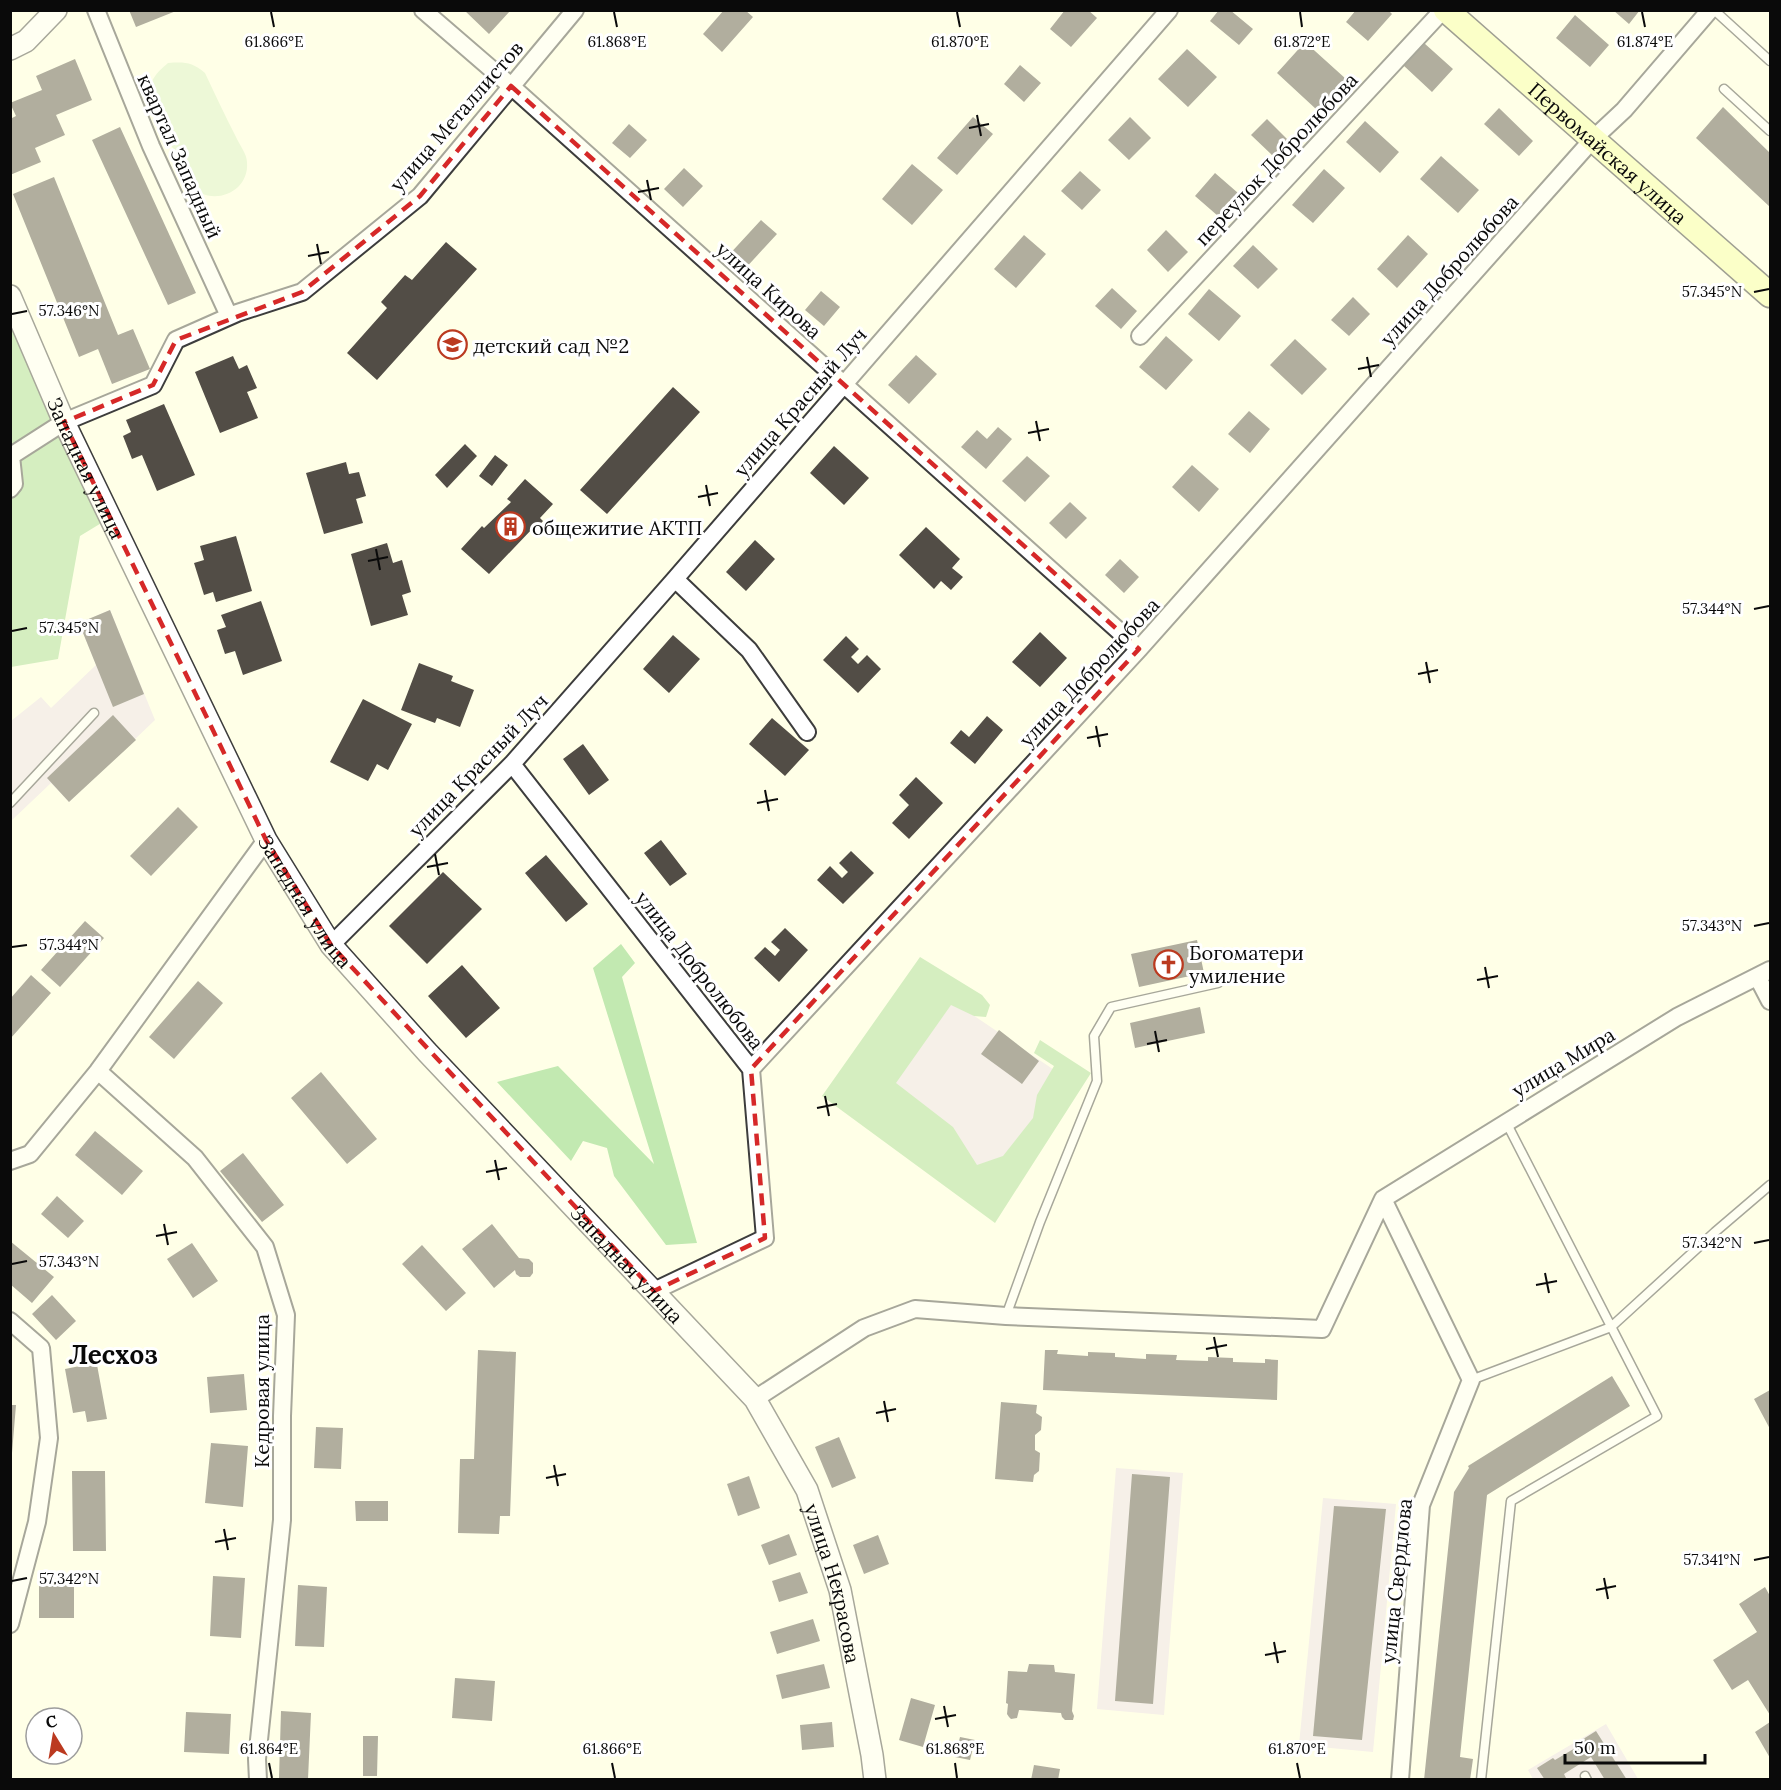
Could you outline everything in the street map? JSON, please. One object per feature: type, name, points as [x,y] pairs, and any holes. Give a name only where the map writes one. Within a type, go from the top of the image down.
[{"type":"main road","name":"Первомайская улица","points":[[1445,10],[1770,295]]},
{"type":"street","points":[[10,49],[26,41],[56,10]]},
{"type":"street","name":"квартал Западный","points":[[96,10],[151,146],[229,316]]},
{"type":"street","name":"улица Кирова","points":[[423,10],[511,86],[1139,649]]},
{"type":"street","name":"улица Металлистов","points":[[10,489],[14,484],[11,456],[64,422],[153,385],[176,340],[229,316],[302,292],[420,196],[575,10]]},
{"type":"street","name":"улица Красный Луч","points":[[331,945],[512,764],[1169,10]]},
{"type":"street","name":"переулок Добролюбова","points":[[1140,336],[1445,10]]},
{"type":"street","name":"улица Добролюбова","points":[[512,764],[751,1069],[1139,649],[1593,139],[1624,110],[1712,10]]},
{"type":"street","name":"Западная улица","points":[[10,296],[64,422],[266,840],[331,945],[427,1052],[755,1399]]},
{"type":"street","points":[[675,579],[749,650],[807,732]]},
{"type":"street","points":[[10,1161],[30,1154],[98,1071],[266,840]]},
{"type":"street","points":[[1764,974],[1770,1001]]},
{"type":"street","name":"улица Мира","points":[[1383,1199],[1677,1017],[1764,974]]},
{"type":"street","points":[[654,1292],[765,1238],[751,1069]]},
{"type":"street","name":"Кедровая улица","points":[[98,1071],[195,1158],[265,1247],[286,1315],[282,1416],[282,1520],[257,1759],[258,1779]]},
{"type":"street","points":[[755,1399],[864,1328],[915,1310],[1322,1329],[1383,1199]]},
{"type":"street","points":[[1383,1199],[1470,1380]]},
{"type":"street","points":[[10,1321],[41,1348],[49,1438],[37,1522],[10,1624]]},
{"type":"street","name":"улица Свердлова","points":[[1400,1779],[1420,1505],[1470,1380]]},
{"type":"street","name":"улица Некрасова","points":[[755,1399],[807,1490],[840,1590],[875,1779]]},
{"type":"lane","points":[[1712,10],[1770,61]]},
{"type":"lane","points":[[1724,88],[1770,131]]},
{"type":"lane","points":[[10,803],[94,713]]},
{"type":"lane","points":[[1006,1316],[1040,1222],[1097,1081],[1094,1036],[1111,1007],[1218,983]]},
{"type":"lane","points":[[1481,1779],[1511,1501],[1657,1416],[1506,1122]]},
{"type":"lane","points":[[1470,1380],[1611,1327],[1770,1185]]},
{"type":"highlighted area","points":[[511,86],[1139,649],[751,1069],[765,1238],[654,1291],[331,945],[266,840],[64,422],[153,385],[176,340],[302,292],[420,196]]},
{"type":"shaded area","points":[[110,610],[155,720],[69,802],[51,783],[11,821],[11,721],[41,697],[51,708],[96,665],[79,623]]},
{"type":"shaded area","points":[[933,988],[1066,1078],[997,1179],[864,1090]]},
{"type":"shaded area","points":[[1116,1468],[1183,1473],[1164,1715],[1097,1709]]},
{"type":"shaded area","points":[[1323,1498],[1396,1504],[1373,1752],[1299,1745]]},
{"type":"shaded area","points":[[1606,1724],[1638,1779],[1533,1779],[1528,1770]]},
{"type":"green space","points":[[168,63],[188,64],[205,73],[247,159],[246,173],[235,190],[216,196],[206,195],[197,191],[189,183],[150,99],[149,93],[153,79]]},
{"type":"green space","points":[[10,322],[103,522],[80,536],[58,659],[11,667]]},
{"type":"green space","points":[[621,944],[635,963],[622,977],[697,1243],[666,1245],[614,1176],[607,1148],[583,1141],[571,1161],[497,1082],[558,1066],[654,1164],[593,968]]},
{"type":"green space","points":[[920,957],[982,995],[990,1005],[986,1017],[974,1016],[951,1005],[896,1083],[953,1127],[977,1165],[1003,1156],[1033,1118],[1037,1095],[1054,1066],[1034,1053],[1040,1040],[1091,1073],[995,1223],[822,1096]]},
{"type":"building","points":[[129,10],[170,10],[176,11],[136,27]]},
{"type":"building","points":[[464,10],[511,10],[489,34]]},
{"type":"building","points":[[724,10],[745,10],[753,17],[722,52],[703,34]]},
{"type":"building","points":[[1065,10],[1088,10],[1097,18],[1071,47],[1050,29]]},
{"type":"building","points":[[1219,10],[1230,10],[1253,29],[1239,45],[1210,21]]},
{"type":"building","points":[[1356,10],[1388,10],[1392,14],[1368,41],[1346,22]]},
{"type":"building","points":[[1613,10],[1640,10],[1629,24]]},
{"type":"building","points":[[1575,15],[1609,45],[1590,67],[1556,38]]},
{"type":"building","points":[[1305,42],[1346,79],[1317,110],[1277,73]]},
{"type":"building","points":[[1424,43],[1453,69],[1432,92],[1403,65]]},
{"type":"building","points":[[1187,49],[1217,77],[1188,107],[1158,79]]},
{"type":"building","points":[[75,59],[92,100],[56,115],[65,135],[35,148],[41,162],[10,175],[10,119],[16,116],[10,103],[42,90],[36,76]]},
{"type":"building","points":[[1020,65],[1041,83],[1024,102],[1004,84]]},
{"type":"building","points":[[1723,107],[1770,153],[1770,207],[1696,138]]},
{"type":"building","points":[[1499,108],[1533,141],[1519,156],[1484,124]]},
{"type":"building","points":[[973,117],[993,134],[957,175],[937,158]]},
{"type":"building","points":[[1130,117],[1151,138],[1129,160],[1108,140]]},
{"type":"building","points":[[1267,119],[1288,140],[1273,156],[1251,135]]},
{"type":"building","points":[[1365,121],[1399,152],[1380,173],[1346,142]]},
{"type":"building","points":[[629,124],[647,140],[630,158],[612,143]]},
{"type":"building","points":[[120,127],[196,293],[168,305],[92,140]]},
{"type":"building","points":[[1441,156],[1479,190],[1458,213],[1420,179]]},
{"type":"building","points":[[912,164],[943,190],[912,225],[882,199]]},
{"type":"building","points":[[684,168],[703,186],[683,207],[664,189]]},
{"type":"building","points":[[1324,169],[1345,188],[1313,223],[1292,205]]},
{"type":"building","points":[[1080,171],[1101,190],[1082,210],[1061,191]]},
{"type":"building","points":[[1215,173],[1238,193],[1218,216],[1195,196]]},
{"type":"building","points":[[54,177],[118,335],[133,329],[150,369],[112,384],[98,349],[79,357],[13,194]]},
{"type":"building","points":[[761,220],[777,234],[742,272],[726,258]]},
{"type":"building","points":[[1166,230],[1188,252],[1168,272],[1147,250]]},
{"type":"building","points":[[1024,235],[1046,254],[1016,288],[994,269]]},
{"type":"building","points":[[1408,235],[1428,254],[1397,288],[1377,269]]},
{"type":"building","name":"детский сад №2","points":[[446,242],[477,269],[377,380],[347,353],[387,308],[381,302],[405,275],[412,280]]},
{"type":"building","points":[[1253,245],[1278,269],[1258,289],[1233,266]]},
{"type":"building","points":[[1112,288],[1137,311],[1121,329],[1095,306]]},
{"type":"building","points":[[1209,289],[1241,316],[1219,341],[1188,314]]},
{"type":"building","points":[[821,291],[840,307],[824,326],[805,310]]},
{"type":"building","points":[[1353,297],[1370,314],[1349,336],[1331,320]]},
{"type":"building","points":[[1166,336],[1193,360],[1166,390],[1139,367]]},
{"type":"building","points":[[1295,339],[1327,369],[1302,395],[1270,365]]},
{"type":"building","points":[[916,355],[937,374],[909,404],[888,385]]},
{"type":"building","points":[[233,356],[239,369],[247,365],[257,388],[247,392],[258,418],[220,433],[195,372]]},
{"type":"building","points":[[673,387],[700,412],[607,514],[580,490]]},
{"type":"building","points":[[164,404],[195,475],[157,491],[142,455],[132,459],[123,436],[131,432],[126,420]]},
{"type":"building","points":[[1249,411],[1270,429],[1250,453],[1228,434]]},
{"type":"building","points":[[998,427],[1012,439],[986,469],[961,447],[977,430],[987,439]]},
{"type":"building","points":[[465,444],[477,456],[447,488],[435,475]]},
{"type":"building","points":[[834,446],[869,478],[844,505],[810,473]]},
{"type":"building","points":[[495,455],[508,465],[492,486],[479,476]]},
{"type":"building","points":[[1027,456],[1050,476],[1025,502],[1002,481]]},
{"type":"building","points":[[346,462],[349,474],[359,472],[366,496],[356,499],[363,523],[324,534],[306,473]]},
{"type":"building","points":[[1192,465],[1219,489],[1199,512],[1172,487]]},
{"type":"building","name":"общежитие АКТП","points":[[525,479],[553,504],[540,518],[543,521],[535,530],[533,528],[489,574],[461,549],[482,526],[484,528],[511,502],[507,499]]},
{"type":"building","points":[[1070,502],[1087,518],[1066,539],[1049,523]]},
{"type":"building","points":[[926,527],[960,559],[952,568],[963,577],[951,590],[941,581],[934,589],[899,555]]},
{"type":"building","points":[[236,536],[252,591],[216,602],[213,592],[204,595],[194,563],[204,560],[200,546]]},
{"type":"building","points":[[755,540],[775,559],[746,591],[726,572]]},
{"type":"building","points":[[387,543],[393,563],[402,560],[411,592],[402,595],[408,615],[371,626],[351,554]]},
{"type":"building","points":[[1120,559],[1139,577],[1124,593],[1105,575]]},
{"type":"building","points":[[261,601],[282,661],[243,675],[235,651],[225,654],[217,630],[226,627],[221,615]]},
{"type":"building","points":[[110,610],[144,694],[113,707],[79,623]]},
{"type":"building","points":[[1040,632],[1067,658],[1040,687],[1012,662]]},
{"type":"building","points":[[673,635],[700,659],[669,693],[643,669]]},
{"type":"building","points":[[846,636],[859,649],[851,657],[858,664],[867,655],[881,669],[858,693],[823,660]]},
{"type":"building","points":[[419,663],[453,676],[451,681],[474,690],[460,727],[437,718],[435,723],[401,710]]},
{"type":"building","points":[[363,699],[412,724],[388,770],[377,764],[368,781],[330,762]]},
{"type":"building","points":[[113,715],[136,740],[69,802],[47,778]]},
{"type":"building","points":[[987,716],[1003,730],[975,764],[950,743],[961,730],[969,737]]},
{"type":"building","points":[[772,718],[809,750],[785,776],[749,744]]},
{"type":"building","points":[[583,744],[609,780],[589,795],[563,759]]},
{"type":"building","points":[[916,777],[943,803],[909,839],[892,823],[909,805],[899,795]]},
{"type":"building","points":[[178,807],[198,827],[151,876],[130,856]]},
{"type":"building","points":[[661,840],[687,874],[670,886],[644,853]]},
{"type":"building","points":[[851,851],[874,873],[843,904],[817,880],[830,866],[842,878],[848,872],[839,863]]},
{"type":"building","points":[[546,855],[588,904],[566,922],[525,873]]},
{"type":"building","points":[[443,872],[482,909],[427,964],[389,926]]},
{"type":"building","points":[[85,921],[104,938],[60,987],[41,970]]},
{"type":"building","points":[[785,928],[808,950],[779,982],[754,958],[765,947],[775,956],[780,950],[771,942]]},
{"type":"building","name":"Богоматери умиление","points":[[1197,940],[1204,973],[1139,987],[1131,954]]},
{"type":"building","points":[[462,965],[500,1008],[466,1038],[428,996]]},
{"type":"building","points":[[31,975],[51,993],[10,1039],[10,999]]},
{"type":"building","points":[[198,981],[223,1003],[174,1059],[149,1037]]},
{"type":"building","points":[[1200,1007],[1205,1033],[1135,1048],[1130,1023]]},
{"type":"building","points":[[999,1030],[1039,1061],[1022,1084],[981,1054]]},
{"type":"building","points":[[321,1072],[377,1139],[347,1164],[291,1098]]},
{"type":"building","points":[[95,1131],[143,1171],[122,1195],[75,1155]]},
{"type":"building","points":[[243,1153],[284,1205],[262,1222],[220,1171]]},
{"type":"building","points":[[57,1196],[84,1221],[68,1238],[41,1214]]},
{"type":"building","points":[[492,1224],[519,1258],[529,1259],[533,1263],[533,1273],[530,1277],[520,1277],[515,1270],[494,1288],[462,1249]]},
{"type":"building","points":[[10,1241],[54,1277],[32,1303],[10,1284]]},
{"type":"building","points":[[192,1243],[218,1281],[193,1298],[167,1259]]},
{"type":"building","points":[[422,1245],[466,1293],[446,1311],[402,1264]]},
{"type":"building","points":[[52,1295],[76,1321],[56,1340],[32,1314]]},
{"type":"building","points":[[478,1350],[516,1352],[510,1516],[500,1516],[499,1534],[458,1533],[460,1459],[474,1459]]},
{"type":"building","points":[[1045,1350],[1058,1350],[1057,1354],[1088,1356],[1088,1352],[1115,1353],[1115,1357],[1146,1359],[1146,1354],[1177,1355],[1176,1360],[1208,1361],[1208,1357],[1233,1358],[1233,1362],[1265,1363],[1265,1359],[1278,1360],[1277,1400],[1043,1390]]},
{"type":"building","points":[[95,1354],[107,1419],[87,1422],[85,1411],[73,1413],[65,1369],[80,1366],[79,1357]]},
{"type":"building","points":[[244,1374],[247,1410],[210,1413],[207,1377]]},
{"type":"building","points":[[1612,1376],[1630,1406],[1487,1495],[1460,1757],[1473,1759],[1470,1780],[1424,1780],[1454,1492],[1469,1468],[1468,1466]]},
{"type":"building","points":[[1770,1390],[1770,1429],[1754,1399]]},
{"type":"building","points":[[1001,1402],[1037,1405],[1036,1413],[1042,1417],[1041,1430],[1035,1435],[1035,1450],[1040,1453],[1039,1471],[1034,1475],[1033,1482],[995,1479]]},
{"type":"building","points":[[10,1405],[16,1405],[12,1453],[10,1453]]},
{"type":"building","points":[[316,1427],[343,1428],[341,1469],[314,1468]]},
{"type":"building","points":[[839,1437],[856,1478],[832,1488],[815,1447]]},
{"type":"building","points":[[211,1443],[248,1446],[243,1507],[205,1503]]},
{"type":"building","points":[[72,1471],[105,1471],[106,1551],[73,1551]]},
{"type":"building","points":[[1132,1474],[1170,1477],[1153,1704],[1115,1701]]},
{"type":"building","points":[[749,1476],[760,1508],[738,1516],[727,1484]]},
{"type":"building","points":[[355,1501],[388,1501],[388,1521],[356,1521]]},
{"type":"building","points":[[1334,1506],[1386,1509],[1362,1740],[1313,1736]]},
{"type":"building","points":[[789,1534],[797,1555],[769,1565],[761,1545]]},
{"type":"building","points":[[878,1535],[889,1564],[864,1574],[853,1545]]},
{"type":"building","points":[[800,1572],[808,1593],[779,1602],[772,1581]]},
{"type":"building","points":[[213,1576],[245,1578],[241,1638],[210,1636]]},
{"type":"building","points":[[39,1584],[74,1584],[74,1618],[39,1618]]},
{"type":"building","points":[[298,1585],[327,1587],[324,1647],[295,1646]]},
{"type":"building","points":[[1765,1587],[1770,1596],[1770,1715],[1748,1680],[1732,1690],[1713,1660],[1757,1632],[1739,1604]]},
{"type":"building","points":[[813,1619],[820,1641],[777,1654],[770,1632]]},
{"type":"building","points":[[824,1664],[830,1688],[782,1699],[776,1675]]},
{"type":"building","points":[[1029,1664],[1054,1665],[1055,1672],[1075,1674],[1073,1720],[1065,1720],[1061,1713],[1019,1710],[1017,1718],[1009,1717],[1006,1703],[1008,1671],[1027,1672]]},
{"type":"building","points":[[455,1678],[495,1681],[492,1721],[452,1718]]},
{"type":"building","points":[[911,1698],[935,1705],[923,1747],[899,1740]]},
{"type":"building","points":[[281,1711],[311,1713],[308,1779],[279,1778]]},
{"type":"building","points":[[186,1712],[231,1714],[229,1754],[184,1752]]},
{"type":"building","points":[[832,1722],[834,1747],[802,1750],[800,1725]]},
{"type":"building","points":[[1770,1722],[1770,1758],[1755,1732]]},
{"type":"building","points":[[1596,1731],[1627,1780],[1605,1780],[1591,1757],[1564,1774],[1567,1780],[1545,1780],[1537,1768],[1582,1744],[1580,1741]]},
{"type":"building","points":[[363,1736],[378,1736],[377,1776],[363,1776]]},
{"type":"building","points":[[960,1737],[975,1740],[970,1760],[955,1757]]},
{"type":"building","points":[[1034,1765],[1060,1769],[1058,1780],[1031,1780]]},
{"type":"place","name":"детский сад №2","points":[[452,345]]},
{"type":"place","name":"общежитие АКТП","points":[[511,527]]},
{"type":"place","name":"Богоматери умиление","points":[[1168,964]]},
{"type":"district","name":"Лесхоз","points":[[113,1354]]}]
